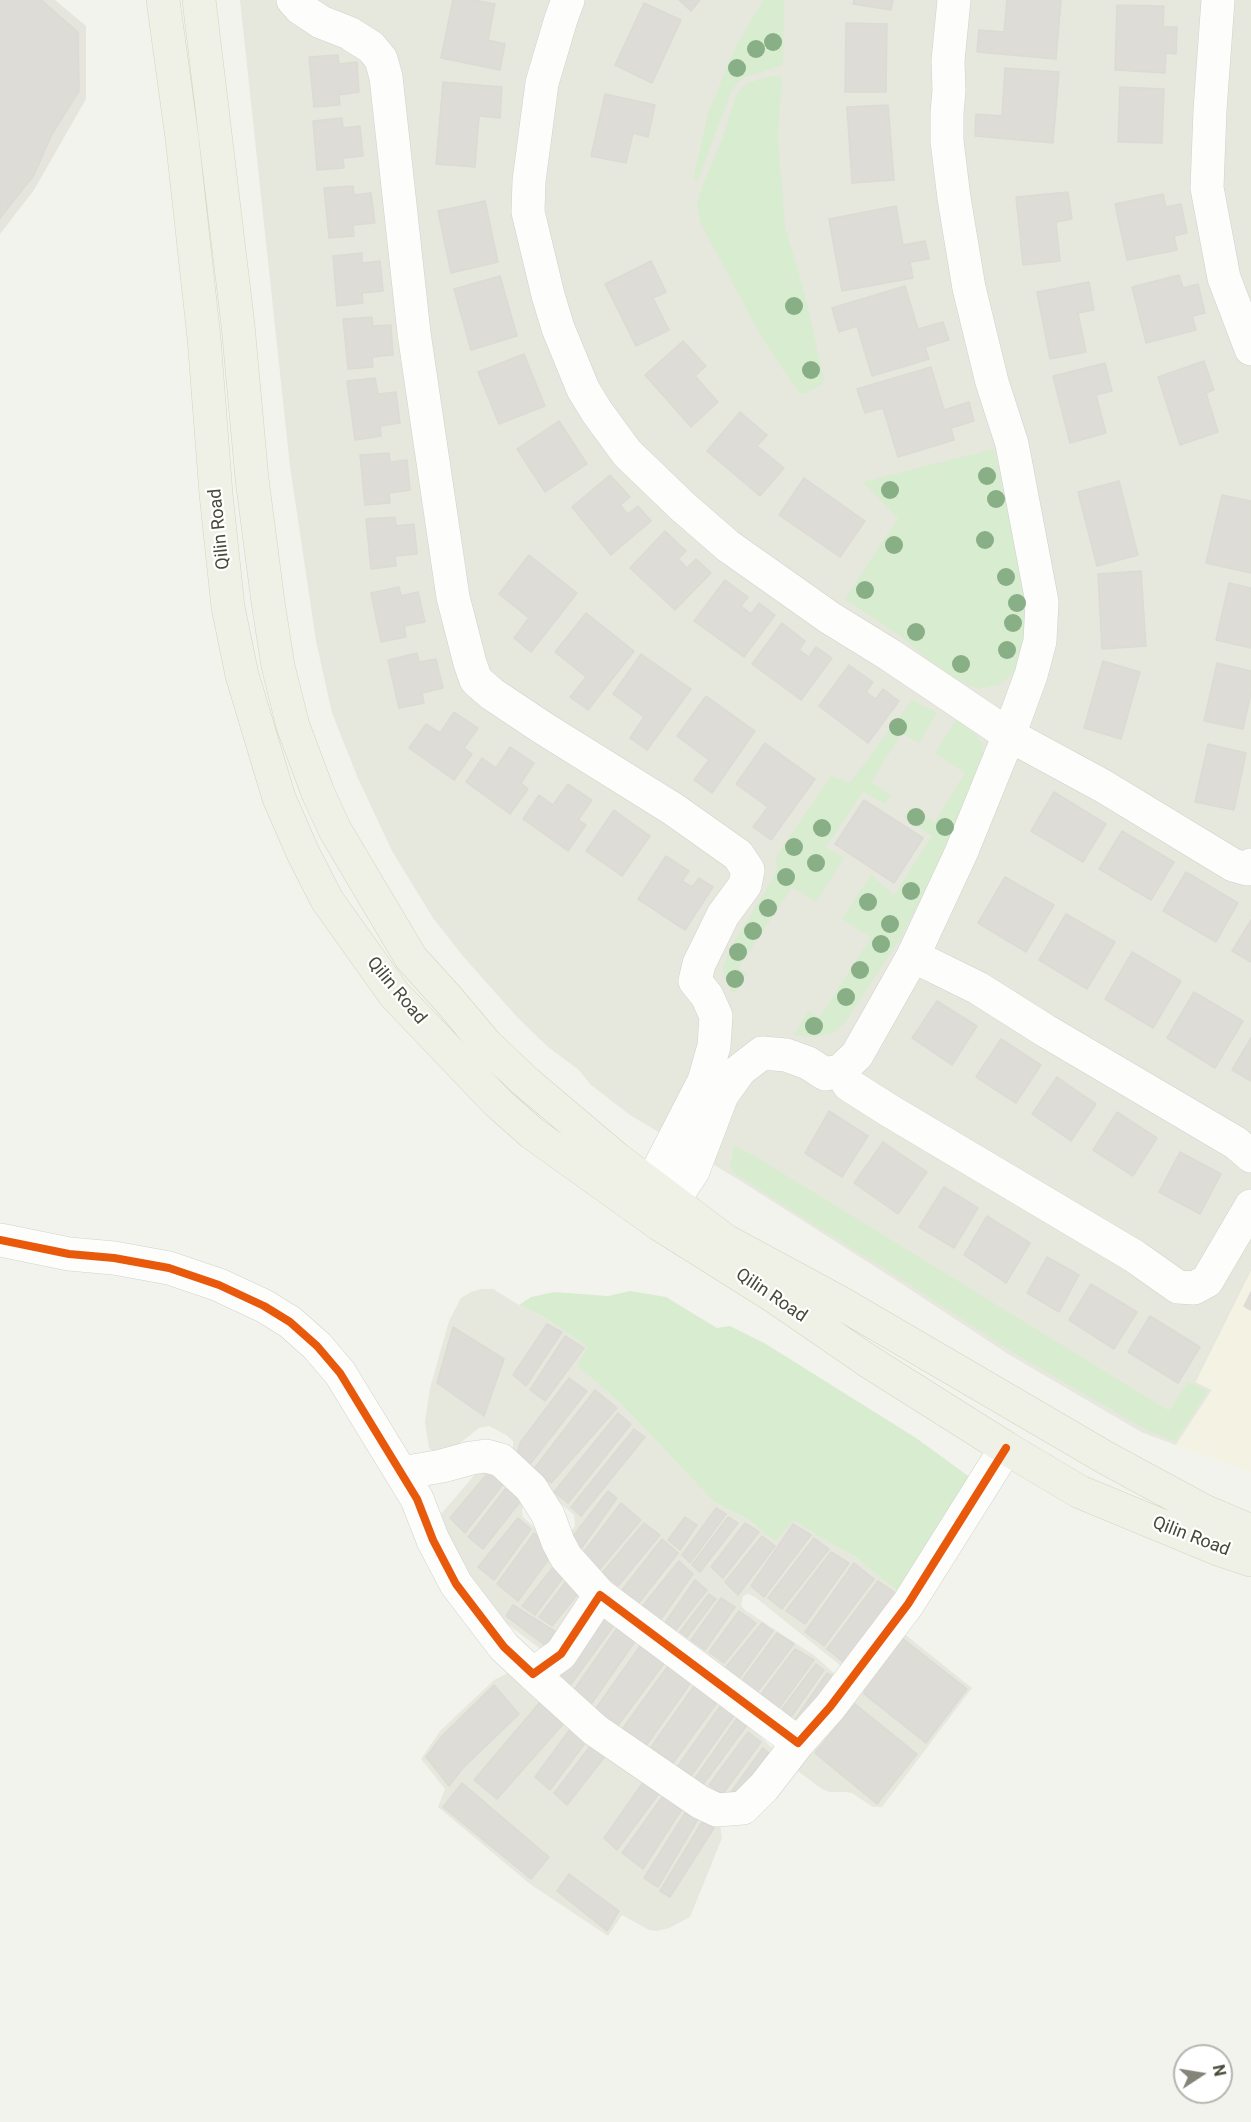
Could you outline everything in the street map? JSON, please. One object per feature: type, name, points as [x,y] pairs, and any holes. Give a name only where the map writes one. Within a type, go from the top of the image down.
[{"type":"main road","name":"Qilin Road","points":[[163,0],[182,138],[204,338],[216,494],[228,607],[242,675],[279,798],[327,900],[394,994],[497,1102],[532,1133],[659,1224],[772,1295],[868,1361],[1080,1492],[1218,1549],[1251,1560]]},
{"type":"main road","name":"Qilin Road","points":[[199,0],[238,325],[252,479],[278,666],[293,726],[318,793],[335,830],[411,958],[486,1044],[510,1067],[617,1159],[726,1241],[839,1302],[1106,1458],[1204,1511],[1251,1531]]},
{"type":"street","points":[[293,0],[300,8],[321,22],[349,33],[371,47],[381,59],[386,77],[414,333],[453,597],[476,680],[492,694],[658,799],[738,855],[747,870],[745,885],[723,915],[699,963],[695,981],[707,996],[717,1016],[733,1033],[762,1053],[786,1055],[808,1063],[825,1074],[840,1071],[857,1055],[913,956],[961,853],[1009,735],[1031,675],[1040,641],[1042,602],[1012,444],[993,382],[969,288],[954,198],[947,132],[948,61],[954,0]]},
{"type":"street","points":[[568,0],[542,83],[529,181],[528,212],[558,328],[583,388],[597,412],[627,453],[728,546],[830,618],[890,655],[1009,735],[1102,786],[1233,865],[1250,869]]},
{"type":"street","points":[[1218,0],[1207,188],[1224,278],[1251,349]]},
{"type":"street","points":[[913,956],[978,988],[1046,1031],[1236,1143],[1251,1156]]},
{"type":"street","points":[[662,1192],[704,1081],[714,1046],[717,1016]]},
{"type":"street","points":[[662,1192],[693,1171],[722,1095],[740,1070],[762,1053]]},
{"type":"street","points":[[840,1071],[849,1085],[1115,1245],[1178,1287],[1194,1288],[1207,1281],[1251,1206]]},
{"type":"street","points":[[0,1240],[69,1254],[114,1258],[169,1268],[219,1285],[264,1306],[290,1322],[317,1346],[340,1373],[417,1499],[433,1540],[456,1584],[504,1647],[602,1735],[700,1802],[717,1810],[743,1808],[764,1787],[837,1698],[908,1604],[1006,1448]]},
{"type":"street","points":[[402,1473],[486,1456],[501,1460],[531,1488],[548,1515],[566,1557],[600,1594],[798,1743]]},
{"type":"street","points":[[533,1674],[561,1654],[600,1594]]},
{"type":"shaded area","points":[[0,0],[55,0],[86,26],[86,99],[34,190],[0,234]]},
{"type":"shaded area","points":[[240,0],[1251,0],[1251,1271],[1196,1382],[1212,1390],[1176,1445],[1143,1433],[1008,1354],[736,1178],[630,1115],[591,1085],[579,1070],[548,1047],[518,1018],[462,955],[433,918],[392,851],[357,776],[332,713],[316,641],[290,466]]},
{"type":"shaded area","points":[[1251,1271],[1251,1472],[1176,1445],[1212,1390],[1196,1382]]},
{"type":"shaded area","points":[[481,1289],[493,1289],[544,1317],[589,1347],[578,1365],[619,1402],[714,1502],[749,1520],[775,1540],[794,1519],[854,1556],[901,1594],[841,1666],[755,1597],[748,1594],[743,1596],[741,1606],[745,1610],[815,1656],[836,1675],[804,1727],[675,1639],[564,1540],[575,1526],[574,1515],[547,1492],[513,1450],[513,1441],[506,1435],[489,1426],[479,1428],[450,1451],[438,1455],[429,1448],[425,1422],[430,1388],[449,1321],[461,1298]]},
{"type":"shaded area","points":[[483,1465],[524,1504],[523,1517],[555,1546],[585,1595],[542,1650],[502,1620],[479,1595],[439,1522],[441,1514]]},
{"type":"shaded area","points":[[597,1612],[757,1733],[774,1750],[737,1799],[702,1789],[559,1684],[557,1672]]},
{"type":"shaded area","points":[[902,1632],[972,1688],[882,1807],[873,1807],[852,1793],[830,1792],[822,1789],[799,1772],[797,1765]]},
{"type":"shaded area","points":[[510,1672],[720,1825],[722,1838],[690,1917],[669,1928],[657,1931],[649,1930],[622,1915],[608,1936],[530,1884],[438,1807],[445,1789],[421,1759],[440,1731],[494,1680]]},
{"type":"green space","points":[[763,0],[784,0],[783,63],[742,78],[732,89],[698,180],[695,180],[708,114],[734,51]]},
{"type":"green space","points":[[779,76],[782,80],[778,136],[785,228],[804,291],[824,380],[822,384],[800,394],[761,336],[700,222],[697,206],[736,95],[747,83]]},
{"type":"green space","points":[[994,449],[1028,607],[1029,625],[1015,671],[1001,684],[979,689],[962,682],[935,665],[902,637],[845,599],[898,518],[863,482]]},
{"type":"green space","points":[[912,700],[937,713],[919,743],[902,733],[871,782],[891,795],[884,804],[863,791],[826,847],[844,858],[816,902],[792,887],[738,968],[747,974],[734,994],[726,981],[723,967],[732,945],[771,882],[777,869],[776,857],[831,776],[850,783]]},
{"type":"green space","points":[[956,720],[976,734],[983,745],[984,761],[975,792],[900,939],[846,1021],[833,1033],[814,1037],[794,1035],[809,1011],[819,1018],[871,938],[842,919],[871,875],[894,896],[932,836],[904,817],[911,808],[935,822],[965,773],[935,753]]},
{"type":"green space","points":[[734,1146],[753,1155],[1169,1411],[1188,1382],[1208,1391],[1175,1441],[1145,1429],[1011,1351],[733,1172],[730,1166]]},
{"type":"green space","points":[[630,1291],[666,1297],[717,1328],[730,1326],[766,1344],[916,1438],[971,1478],[901,1594],[854,1556],[794,1520],[775,1541],[749,1520],[714,1502],[619,1402],[577,1365],[588,1347],[544,1317],[519,1305],[531,1297],[554,1292],[608,1296]]},
{"type":"building","points":[[0,0],[41,0],[78,32],[79,91],[52,134],[34,175],[0,218]]},
{"type":"building","points":[[453,0],[473,0],[495,4],[488,40],[505,44],[500,70],[441,58]]},
{"type":"building","points":[[679,0],[700,0],[691,11]]},
{"type":"building","points":[[854,0],[893,0],[891,10],[853,4]]},
{"type":"building","points":[[1007,0],[1061,0],[1056,59],[977,52],[979,30],[1004,32]]},
{"type":"building","points":[[644,3],[681,20],[652,83],[615,65]]},
{"type":"building","points":[[1117,5],[1164,6],[1163,27],[1177,27],[1176,54],[1166,53],[1165,73],[1115,70]]},
{"type":"building","points":[[846,23],[887,24],[886,92],[845,92]]},
{"type":"building","points":[[338,55],[339,64],[357,62],[359,92],[339,95],[340,105],[314,107],[309,57]]},
{"type":"building","points":[[1005,68],[1059,72],[1053,143],[975,136],[976,114],[1002,116]]},
{"type":"building","points":[[443,82],[502,87],[500,118],[479,116],[475,167],[436,164]]},
{"type":"building","points":[[1120,87],[1164,89],[1162,143],[1118,142]]},
{"type":"building","points":[[605,94],[655,105],[648,137],[633,133],[626,163],[591,156]]},
{"type":"building","points":[[888,105],[894,180],[852,183],[847,107]]},
{"type":"building","points":[[342,118],[343,128],[360,126],[363,156],[343,158],[344,168],[317,170],[313,121]]},
{"type":"building","points":[[353,186],[354,195],[371,193],[375,223],[353,225],[354,236],[329,238],[324,188]]},
{"type":"building","points":[[1068,192],[1072,219],[1056,222],[1060,261],[1023,265],[1016,197]]},
{"type":"building","points":[[1163,194],[1166,207],[1181,204],[1187,233],[1174,236],[1177,250],[1127,260],[1115,204]]},
{"type":"building","points":[[485,201],[498,262],[451,273],[438,211]]},
{"type":"building","points":[[896,206],[903,245],[925,241],[929,259],[910,262],[913,278],[842,291],[829,219]]},
{"type":"building","points":[[362,253],[362,263],[380,261],[383,291],[362,293],[363,303],[337,306],[333,256]]},
{"type":"building","points":[[651,261],[666,292],[653,298],[669,330],[636,346],[605,284]]},
{"type":"building","points":[[1179,275],[1183,288],[1198,284],[1205,313],[1192,316],[1196,330],[1146,343],[1132,287]]},
{"type":"building","points":[[500,276],[517,336],[471,350],[454,289]]},
{"type":"building","points":[[1089,282],[1094,310],[1078,313],[1086,352],[1050,359],[1037,292]]},
{"type":"building","points":[[905,286],[918,329],[943,322],[949,340],[925,347],[929,359],[872,376],[857,326],[839,332],[832,308]]},
{"type":"building","points":[[372,317],[373,326],[391,325],[393,355],[372,357],[373,367],[348,369],[343,319]]},
{"type":"building","points":[[683,341],[706,366],[695,376],[718,402],[691,427],[645,375]]},
{"type":"building","points":[[524,354],[545,406],[499,424],[478,372]]},
{"type":"building","points":[[1204,361],[1214,390],[1206,393],[1218,432],[1180,445],[1158,377]]},
{"type":"building","points":[[1105,363],[1112,391],[1096,395],[1106,433],[1070,443],[1053,376]]},
{"type":"building","points":[[931,367],[944,410],[969,402],[974,421],[951,428],[954,440],[898,457],[883,408],[865,413],[857,389]]},
{"type":"building","points":[[375,378],[378,394],[396,392],[400,423],[380,426],[381,436],[355,440],[347,381]]},
{"type":"building","points":[[740,412],[767,435],[757,446],[784,468],[760,496],[707,451]]},
{"type":"building","points":[[559,421],[587,464],[545,492],[517,449]]},
{"type":"building","points":[[389,453],[390,462],[407,460],[410,490],[389,493],[390,503],[365,505],[360,455]]},
{"type":"building","points":[[610,475],[630,497],[620,505],[628,514],[638,506],[651,521],[611,555],[572,507]]},
{"type":"building","points":[[804,478],[865,521],[840,557],[779,515]]},
{"type":"building","points":[[1119,481],[1138,555],[1097,566],[1078,492]]},
{"type":"building","points":[[1222,495],[1251,501],[1251,573],[1206,563]]},
{"type":"building","points":[[395,517],[396,526],[414,524],[417,554],[395,556],[396,566],[371,569],[366,519]]},
{"type":"building","points":[[665,531],[686,551],[678,559],[687,568],[696,559],[711,573],[675,610],[630,568]]},
{"type":"building","points":[[529,555],[577,593],[531,652],[514,638],[529,618],[499,594]]},
{"type":"building","points":[[1141,571],[1146,646],[1102,649],[1098,574]]},
{"type":"building","points":[[725,580],[748,597],[741,606],[751,614],[759,603],[775,615],[744,657],[694,621]]},
{"type":"building","points":[[1229,583],[1251,588],[1251,648],[1216,640]]},
{"type":"building","points":[[399,587],[401,596],[418,592],[425,622],[404,626],[406,637],[381,642],[371,593]]},
{"type":"building","points":[[586,613],[634,651],[588,710],[570,697],[586,677],[555,652]]},
{"type":"building","points":[[782,623],[805,641],[799,650],[809,657],[816,647],[832,658],[801,700],[752,664]]},
{"type":"building","points":[[417,653],[419,662],[436,659],[443,688],[422,693],[424,703],[399,708],[388,660]]},
{"type":"building","points":[[641,654],[691,689],[647,750],[630,738],[644,717],[613,694]]},
{"type":"building","points":[[1103,661],[1140,672],[1121,739],[1084,728]]},
{"type":"building","points":[[1217,663],[1251,671],[1251,693],[1243,729],[1204,721]]},
{"type":"building","points":[[849,665],[873,682],[866,692],[876,699],[883,689],[899,701],[868,743],[819,706]]},
{"type":"building","points":[[706,696],[755,731],[712,793],[694,780],[709,760],[677,736]]},
{"type":"building","points":[[454,712],[478,728],[464,748],[472,754],[454,780],[409,748],[426,724],[440,733]]},
{"type":"building","points":[[765,743],[815,779],[771,840],[753,827],[768,807],[736,784]]},
{"type":"building","points":[[1208,744],[1246,753],[1234,810],[1195,802]]},
{"type":"building","points":[[510,747],[534,763],[521,783],[528,789],[510,814],[466,782],[482,758],[496,768]]},
{"type":"building","points":[[568,784],[592,800],[578,820],[586,825],[568,851],[523,819],[539,795],[553,805]]},
{"type":"building","points":[[1054,792],[1106,824],[1083,862],[1031,831]]},
{"type":"building","points":[[864,800],[923,838],[894,883],[835,844]]},
{"type":"building","points":[[614,810],[650,836],[622,876],[586,851]]},
{"type":"building","points":[[1122,831],[1174,862],[1151,900],[1099,869]]},
{"type":"building","points":[[666,856],[689,871],[682,881],[692,887],[699,878],[713,887],[685,930],[638,899]]},
{"type":"building","points":[[1186,872],[1238,903],[1216,942],[1163,911]]},
{"type":"building","points":[[1005,877],[1054,905],[1026,952],[978,923]]},
{"type":"building","points":[[1066,914],[1115,942],[1087,989],[1039,960]]},
{"type":"building","points":[[1251,920],[1251,962],[1232,951]]},
{"type":"building","points":[[1132,952],[1181,981],[1153,1028],[1105,999]]},
{"type":"building","points":[[1194,992],[1243,1021],[1215,1068],[1167,1038]]},
{"type":"building","points":[[937,1001],[977,1026],[952,1065],[912,1038]]},
{"type":"building","points":[[1251,1038],[1251,1081],[1232,1070]]},
{"type":"building","points":[[1001,1039],[1041,1065],[1016,1103],[976,1077]]},
{"type":"building","points":[[1057,1077],[1096,1104],[1071,1141],[1032,1114]]},
{"type":"building","points":[[829,1111],[868,1136],[842,1177],[805,1153]]},
{"type":"building","points":[[1117,1112],[1157,1138],[1133,1176],[1093,1150]]},
{"type":"building","points":[[883,1142],[927,1172],[898,1214],[854,1183]]},
{"type":"building","points":[[1180,1152],[1221,1174],[1200,1214],[1159,1192]]},
{"type":"building","points":[[944,1187],[978,1208],[954,1248],[919,1227]]},
{"type":"building","points":[[987,1216],[1030,1243],[1006,1283],[964,1255]]},
{"type":"building","points":[[1047,1257],[1079,1275],[1059,1312],[1027,1293]]},
{"type":"building","points":[[1091,1284],[1137,1312],[1114,1349],[1069,1320]]},
{"type":"building","points":[[1251,1292],[1251,1310],[1244,1306]]},
{"type":"building","points":[[1150,1316],[1200,1347],[1178,1383],[1128,1352]]},
{"type":"building","points":[[547,1324],[562,1332],[526,1386],[513,1375]]},
{"type":"building","points":[[453,1327],[504,1359],[484,1416],[437,1383]]},
{"type":"building","points":[[565,1336],[584,1348],[545,1401],[530,1390]]},
{"type":"building","points":[[569,1378],[587,1391],[527,1468],[516,1458],[520,1443]]},
{"type":"building","points":[[595,1390],[617,1408],[551,1483],[533,1470]]},
{"type":"building","points":[[618,1413],[631,1424],[568,1503],[554,1492]]},
{"type":"building","points":[[634,1429],[645,1437],[581,1516],[571,1507]]},
{"type":"building","points":[[492,1468],[507,1479],[465,1533],[450,1518]]},
{"type":"building","points":[[510,1483],[526,1494],[483,1549],[468,1537]]},
{"type":"building","points":[[608,1491],[617,1498],[578,1553],[567,1544]]},
{"type":"building","points":[[621,1503],[641,1520],[599,1570],[580,1557]]},
{"type":"building","points":[[716,1508],[726,1514],[690,1563],[682,1555]]},
{"type":"building","points":[[685,1517],[697,1525],[680,1550],[668,1540]]},
{"type":"building","points":[[728,1517],[738,1523],[700,1572],[692,1565]]},
{"type":"building","points":[[518,1518],[531,1529],[494,1580],[478,1567]]},
{"type":"building","points":[[644,1523],[660,1535],[618,1586],[602,1573]]},
{"type":"building","points":[[745,1523],[759,1532],[723,1578],[711,1567]]},
{"type":"building","points":[[793,1524],[811,1535],[764,1597],[751,1586]]},
{"type":"building","points":[[534,1533],[554,1552],[518,1601],[497,1584]]},
{"type":"building","points":[[762,1536],[775,1546],[738,1595],[725,1582]]},
{"type":"building","points":[[814,1538],[829,1549],[782,1609],[768,1598]]},
{"type":"building","points":[[662,1539],[678,1553],[638,1604],[622,1590]]},
{"type":"building","points":[[831,1552],[849,1563],[805,1624],[786,1611]]},
{"type":"building","points":[[679,1561],[693,1574],[659,1622],[640,1609]]},
{"type":"building","points":[[854,1563],[874,1579],[824,1646],[805,1632]]},
{"type":"building","points":[[554,1566],[565,1575],[535,1615],[522,1606]]},
{"type":"building","points":[[568,1579],[581,1590],[552,1626],[539,1617]]},
{"type":"building","points":[[695,1580],[707,1590],[672,1635],[662,1627]]},
{"type":"building","points":[[878,1581],[897,1594],[846,1664],[827,1649]]},
{"type":"building","points":[[709,1594],[716,1599],[687,1637],[680,1632]]},
{"type":"building","points":[[721,1598],[735,1607],[705,1650],[691,1640]]},
{"type":"building","points":[[513,1605],[559,1634],[550,1649],[506,1616]]},
{"type":"building","points":[[739,1611],[756,1623],[724,1663],[709,1652]]},
{"type":"building","points":[[605,1613],[617,1621],[569,1687],[559,1678]]},
{"type":"building","points":[[762,1623],[773,1631],[738,1680],[725,1668]]},
{"type":"building","points":[[620,1624],[638,1637],[592,1703],[574,1690]]},
{"type":"building","points":[[777,1633],[794,1644],[755,1695],[740,1683]]},
{"type":"building","points":[[902,1638],[967,1689],[926,1743],[864,1694],[865,1685]]},
{"type":"building","points":[[643,1642],[668,1658],[616,1728],[594,1711]]},
{"type":"building","points":[[795,1649],[814,1660],[776,1712],[759,1697]]},
{"type":"building","points":[[671,1662],[694,1678],[646,1746],[623,1728]]},
{"type":"building","points":[[816,1664],[824,1670],[791,1717],[782,1709]]},
{"type":"building","points":[[827,1673],[835,1678],[801,1726],[794,1721]]},
{"type":"building","points":[[697,1682],[721,1697],[673,1763],[651,1747]]},
{"type":"building","points":[[494,1685],[519,1714],[463,1768],[449,1786],[426,1757],[442,1736]]},
{"type":"building","points":[[541,1701],[564,1723],[497,1799],[474,1780]]},
{"type":"building","points":[[724,1701],[738,1710],[691,1776],[678,1766]]},
{"type":"building","points":[[855,1704],[917,1754],[877,1804],[815,1753]]},
{"type":"building","points":[[740,1714],[750,1721],[702,1786],[694,1780]]},
{"type":"building","points":[[573,1725],[589,1738],[550,1790],[535,1777]]},
{"type":"building","points":[[748,1732],[761,1742],[722,1795],[709,1785]]},
{"type":"building","points":[[592,1744],[606,1755],[567,1805],[554,1793]]},
{"type":"building","points":[[763,1748],[771,1755],[740,1795],[731,1792]]},
{"type":"building","points":[[644,1781],[660,1792],[617,1850],[604,1838]]},
{"type":"building","points":[[462,1783],[549,1857],[531,1879],[443,1807]]},
{"type":"building","points":[[663,1796],[682,1809],[643,1869],[622,1853]]},
{"type":"building","points":[[685,1813],[698,1819],[658,1887],[644,1878]]},
{"type":"building","points":[[702,1822],[714,1828],[670,1897],[660,1891]]},
{"type":"building","points":[[569,1874],[619,1911],[607,1931],[557,1891]]},
{"type":"cycle path","points":[[0,1240],[69,1254],[114,1258],[169,1268],[219,1285],[264,1306],[290,1322],[317,1346],[340,1373],[417,1499],[433,1540],[456,1584],[504,1647],[533,1674],[561,1654],[600,1595],[798,1743],[830,1707],[908,1604],[1006,1448]]}]
